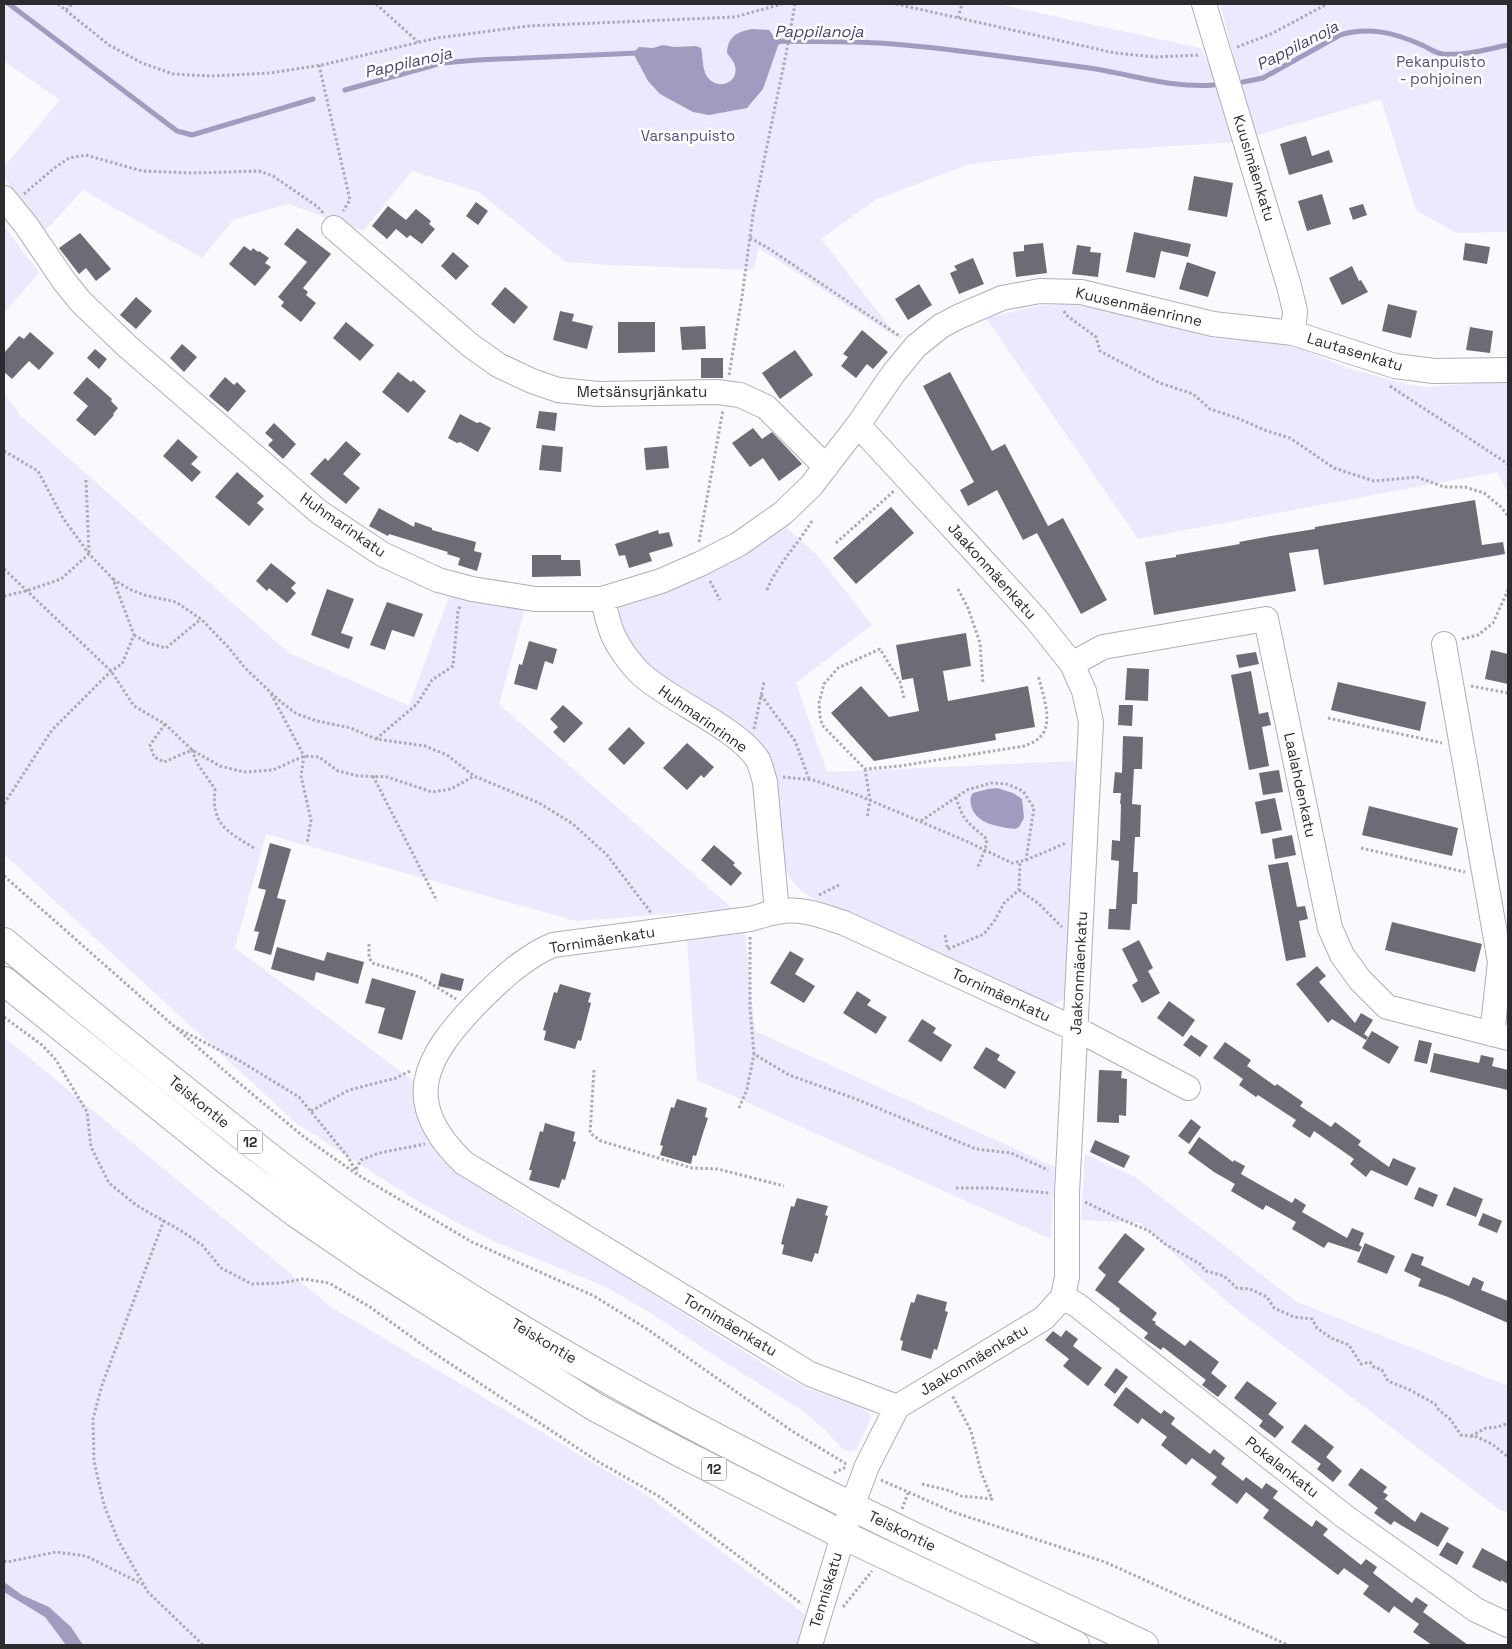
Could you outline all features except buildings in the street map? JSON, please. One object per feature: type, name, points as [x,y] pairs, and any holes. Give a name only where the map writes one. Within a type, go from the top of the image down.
[{"type":"highway","name":"Teiskontie","points":[[4,942],[204,1106],[316,1193],[397,1251],[512,1322],[622,1388],[721,1440],[900,1531],[1144,1645]]},
{"type":"highway","name":"Teiskontie","points":[[4,981],[225,1159],[296,1213],[369,1264],[595,1407],[843,1535],[1075,1645]]},
{"type":"street","name":"Kuusimäenkatu","points":[[1204,4],[1289,286],[1294,311],[1293,333]]},
{"type":"street","name":"Huhmarinkatu","points":[[7,202],[81,302],[128,346],[319,512],[382,554],[438,580],[472,589],[534,599],[602,598],[660,581],[700,564],[739,544],[783,513],[811,486],[858,425]]},
{"type":"street","name":"Metsänsyrjänkatu","points":[[334,228],[474,348],[498,365],[532,381],[558,390],[598,394],[726,393],[740,396],[766,407],[826,467]]},
{"type":"street","name":"Kuusenmäenrinne","points":[[858,425],[893,374],[916,346],[941,326],[987,303],[1022,293],[1053,290],[1095,294],[1213,324],[1293,333]]},
{"type":"street","name":"Lautasenkatu","points":[[1293,333],[1395,366],[1434,371],[1508,370]]},
{"type":"street","name":"Jaakonmäenkatu","points":[[858,425],[988,566],[1072,664],[1084,690],[1091,722],[1067,1193],[1067,1277],[1063,1297],[1044,1318],[897,1406]]},
{"type":"street","name":"Huhmarinrinne","points":[[602,598],[613,635],[640,674],[728,733],[749,749],[758,762],[765,782],[778,912]]},
{"type":"street","name":"Laalahdenkatu","points":[[1072,664],[1103,647],[1266,619],[1330,928],[1342,955],[1360,980],[1387,1007],[1500,1036]]},
{"type":"street","points":[[1444,644],[1500,962],[1500,1036]]},
{"type":"street","name":"Tornimäenkatu","points":[[897,1406],[810,1374],[464,1162],[443,1140],[429,1116],[426,1103],[426,1089],[432,1059],[470,1010],[488,991],[524,961],[553,945],[750,919],[796,910],[844,923],[944,958],[1188,1088]]},
{"type":"street","name":"Pokalankatu","points":[[1063,1297],[1077,1305],[1344,1516],[1476,1610],[1508,1625]]},
{"type":"street","points":[[852,1506],[868,1466],[897,1406]]},
{"type":"street","name":"Tenniskatu","points":[[810,1645],[852,1506]]},
{"type":"path","points":[[58,4],[109,45],[142,63],[173,74],[210,76],[270,73],[319,65],[437,38],[528,26],[735,17],[782,4]]},
{"type":"path","points":[[66,10],[72,4]]},
{"type":"path","points":[[376,4],[418,42]]},
{"type":"path","points":[[700,564],[699,545],[742,297],[752,214],[795,4]]},
{"type":"path","points":[[896,4],[1115,54],[1156,57],[1231,50],[1271,34],[1327,4]]},
{"type":"path","points":[[958,18],[962,4]]},
{"type":"path","points":[[7,202],[69,158],[86,155],[142,171],[192,173],[259,171],[273,176],[318,207],[334,228],[350,200],[319,65]]},
{"type":"path","points":[[750,238],[916,346]]},
{"type":"path","points":[[1053,290],[1066,315],[1096,337],[1100,351],[1160,383],[1193,394],[1210,409],[1290,438],[1334,468],[1374,481],[1418,477],[1444,487],[1465,487],[1484,493],[1501,507],[1508,516]]},
{"type":"path","points":[[1384,382],[1508,464]]},
{"type":"path","points":[[4,451],[38,470],[63,518],[89,554],[113,579],[129,589],[144,595],[176,602],[201,619],[245,668],[282,704],[297,714],[317,721],[351,728],[376,739],[425,746],[447,755],[474,776],[539,803],[573,824],[606,855],[646,904],[663,930]]},
{"type":"path","points":[[86,480],[89,554]]},
{"type":"path","points":[[836,543],[900,485]]},
{"type":"path","points":[[767,590],[773,576],[801,540],[812,522]]},
{"type":"path","points":[[4,596],[61,579],[89,554]]},
{"type":"path","points":[[4,569],[111,671],[134,706],[165,724],[192,750],[220,766],[244,772],[272,770],[304,756],[319,757],[338,771],[359,776],[387,777],[432,792],[451,789],[474,776]]},
{"type":"path","points":[[113,579],[134,635],[148,643],[166,648],[201,619]]},
{"type":"path","points":[[376,739],[417,704],[432,680],[453,666],[458,610],[472,589]]},
{"type":"path","points":[[958,590],[968,608],[980,643],[983,684]]},
{"type":"path","points":[[1444,644],[1478,635],[1493,623],[1508,590]]},
{"type":"path","points":[[4,804],[52,730],[111,671],[122,664],[134,635]]},
{"type":"path","points":[[868,818],[870,800],[865,769],[822,725],[819,703],[824,684],[838,668],[880,649],[900,682],[904,698]]},
{"type":"path","points":[[865,769],[900,766],[1015,748],[1033,742],[1042,736],[1046,727],[1047,714],[1038,675]]},
{"type":"path","points":[[1451,681],[1508,693]]},
{"type":"path","points":[[749,749],[764,682]]},
{"type":"path","points":[[269,690],[304,756],[302,776],[311,820],[307,844]]},
{"type":"path","points":[[761,695],[795,741],[809,780]]},
{"type":"path","points":[[1328,718],[1463,748]]},
{"type":"path","points":[[165,724],[150,745],[154,757],[164,762],[192,750]]},
{"type":"path","points":[[192,750],[197,763],[215,789],[215,813],[225,830],[254,848]]},
{"type":"path","points":[[373,776],[436,901]]},
{"type":"path","points":[[765,782],[784,776],[809,780],[870,800],[1012,863],[1026,860],[1073,840],[1086,840]]},
{"type":"path","points":[[920,822],[967,790],[991,783],[1006,784],[1023,791],[1034,808],[1026,860]]},
{"type":"path","points":[[956,797],[961,813],[987,839],[985,850],[977,869]]},
{"type":"path","points":[[1361,848],[1485,877]]},
{"type":"path","points":[[944,958],[950,947],[957,946],[984,934],[995,920],[1004,903],[1019,890],[1020,862]]},
{"type":"path","points":[[4,876],[227,1073],[304,1137],[358,1174],[472,1242],[594,1296],[647,1329],[792,1431],[851,1467],[833,1473]]},
{"type":"path","points":[[1019,890],[1038,902],[1068,934]]},
{"type":"path","points":[[739,1108],[747,1089],[754,1054],[750,1008],[750,919]]},
{"type":"path","points":[[944,935],[944,958]]},
{"type":"path","points":[[369,944],[369,957],[372,963],[420,978],[447,992],[470,1010]]},
{"type":"path","points":[[4,1017],[42,1045],[56,1060],[87,1112],[92,1147],[109,1183],[136,1205],[164,1220],[202,1245],[221,1268],[252,1284],[304,1280],[329,1283],[370,1307],[431,1351],[548,1429],[660,1497],[818,1616]]},
{"type":"path","points":[[172,1025],[240,1061],[299,1097],[348,1156],[358,1174]]},
{"type":"path","points":[[754,1054],[789,1075],[856,1099],[976,1149],[1011,1153],[1046,1169],[1051,1175]]},
{"type":"path","points":[[311,1111],[349,1090],[396,1078],[432,1059]]},
{"type":"path","points":[[594,1070],[590,1133],[602,1141],[692,1168],[718,1169],[784,1186]]},
{"type":"path","points":[[356,1169],[361,1160],[379,1153],[443,1140]]},
{"type":"path","points":[[956,1188],[994,1188],[1052,1193],[1058,1190],[1116,1218],[1149,1231],[1164,1244],[1200,1264],[1206,1271],[1224,1276],[1238,1288],[1250,1289],[1267,1297],[1274,1308],[1294,1317],[1312,1319],[1317,1328],[1324,1333],[1349,1345],[1361,1364],[1370,1362],[1374,1367],[1382,1370],[1388,1381],[1410,1390],[1435,1404],[1450,1419],[1461,1435],[1478,1437],[1492,1444],[1508,1457]]},
{"type":"path","points":[[164,1220],[102,1385],[93,1419],[94,1461],[104,1505],[118,1540],[148,1592],[203,1645]]},
{"type":"path","points":[[922,1484],[951,1491],[961,1496],[992,1499],[981,1472],[970,1431],[950,1393]]},
{"type":"path","points":[[1470,1436],[1486,1428],[1498,1427],[1508,1423]]},
{"type":"path","points":[[882,1481],[953,1512],[1106,1562],[1288,1645]]},
{"type":"path","points":[[4,1561],[8,1562],[56,1552],[86,1556],[144,1585]]},
{"type":"green space","name":"Varsanpuisto","points":[[4,4],[998,4],[1200,48],[1209,64],[1236,142],[1065,153],[969,164],[875,200],[821,239],[900,340],[759,248],[753,270],[565,262],[479,192],[412,171],[363,231],[289,204],[234,219],[202,258],[83,190],[42,234],[4,176],[4,167],[60,100],[4,61]]},
{"type":"green space","name":"Pekanpuisto - pohjoinen","points":[[1220,4],[1508,4],[1508,232],[1456,233],[1416,210],[1381,99],[1255,136]]},
{"type":"green space","points":[[4,226],[39,273],[4,313]]},
{"type":"green space","points":[[1066,304],[1102,308],[1214,338],[1258,341],[1299,348],[1345,367],[1406,384],[1426,387],[1508,381],[1508,493],[1497,472],[1138,539],[986,318],[1038,306]]},
{"type":"green space","points":[[4,393],[21,416],[289,653],[409,706],[450,594],[525,609],[499,704],[733,909],[576,921],[266,834],[235,948],[415,1082],[416,1089],[454,1169],[520,1214],[586,1252],[770,1368],[806,1388],[864,1408],[871,1418],[856,1450],[851,1452],[844,1450],[803,1411],[608,1288],[496,1242],[452,1220],[411,1197],[296,1123],[4,854]]},
{"type":"green space","points":[[784,527],[818,556],[872,625],[796,683],[827,772],[1075,761],[1075,811],[1065,997],[1061,1001],[1050,1005],[826,905],[804,893],[793,882],[784,865],[774,784],[649,669],[627,642],[618,617],[623,602],[759,542]]},
{"type":"green space","points":[[745,933],[755,1031],[1055,1167],[1051,1239],[697,1080],[687,940]]},
{"type":"green space","points":[[4,1037],[331,1307],[644,1493],[807,1616],[799,1645],[4,1645]]},
{"type":"green space","points":[[1085,1154],[1135,1177],[1297,1302],[1508,1386],[1508,1513],[1500,1510],[1233,1307],[1140,1223],[1081,1220]]},
{"type":"shaded area","points":[[752,29],[769,30],[779,43],[763,89],[747,108],[709,115],[693,112],[660,94],[648,81],[633,53],[639,47],[653,48],[663,45],[674,47],[696,46],[701,48],[706,75],[716,83],[727,83],[732,80],[736,70],[734,63],[727,53],[729,42],[738,33]]},
{"type":"shaded area","points":[[997,788],[1013,793],[1022,799],[1024,818],[1019,827],[1015,829],[982,820],[973,811],[970,800],[973,793]]},
{"type":"shaded area","points":[[4,1582],[22,1595],[49,1607],[71,1627],[83,1645],[66,1645],[45,1617],[4,1592]]},
{"type":"waterway","name":"Pappilanoja","points":[[9,4],[177,131],[192,135],[313,99]]},
{"type":"waterway","name":"Pappilanoja","points":[[1243,82],[1263,78],[1340,35],[1351,32],[1372,31],[1392,34],[1443,54],[1468,53],[1508,45]]},
{"type":"waterway","name":"Pappilanoja","points":[[773,43],[783,41],[851,42],[917,46],[1098,69],[1181,85],[1214,85]]},
{"type":"waterway","name":"Pappilanoja","points":[[345,90],[442,63],[638,53]]}]
